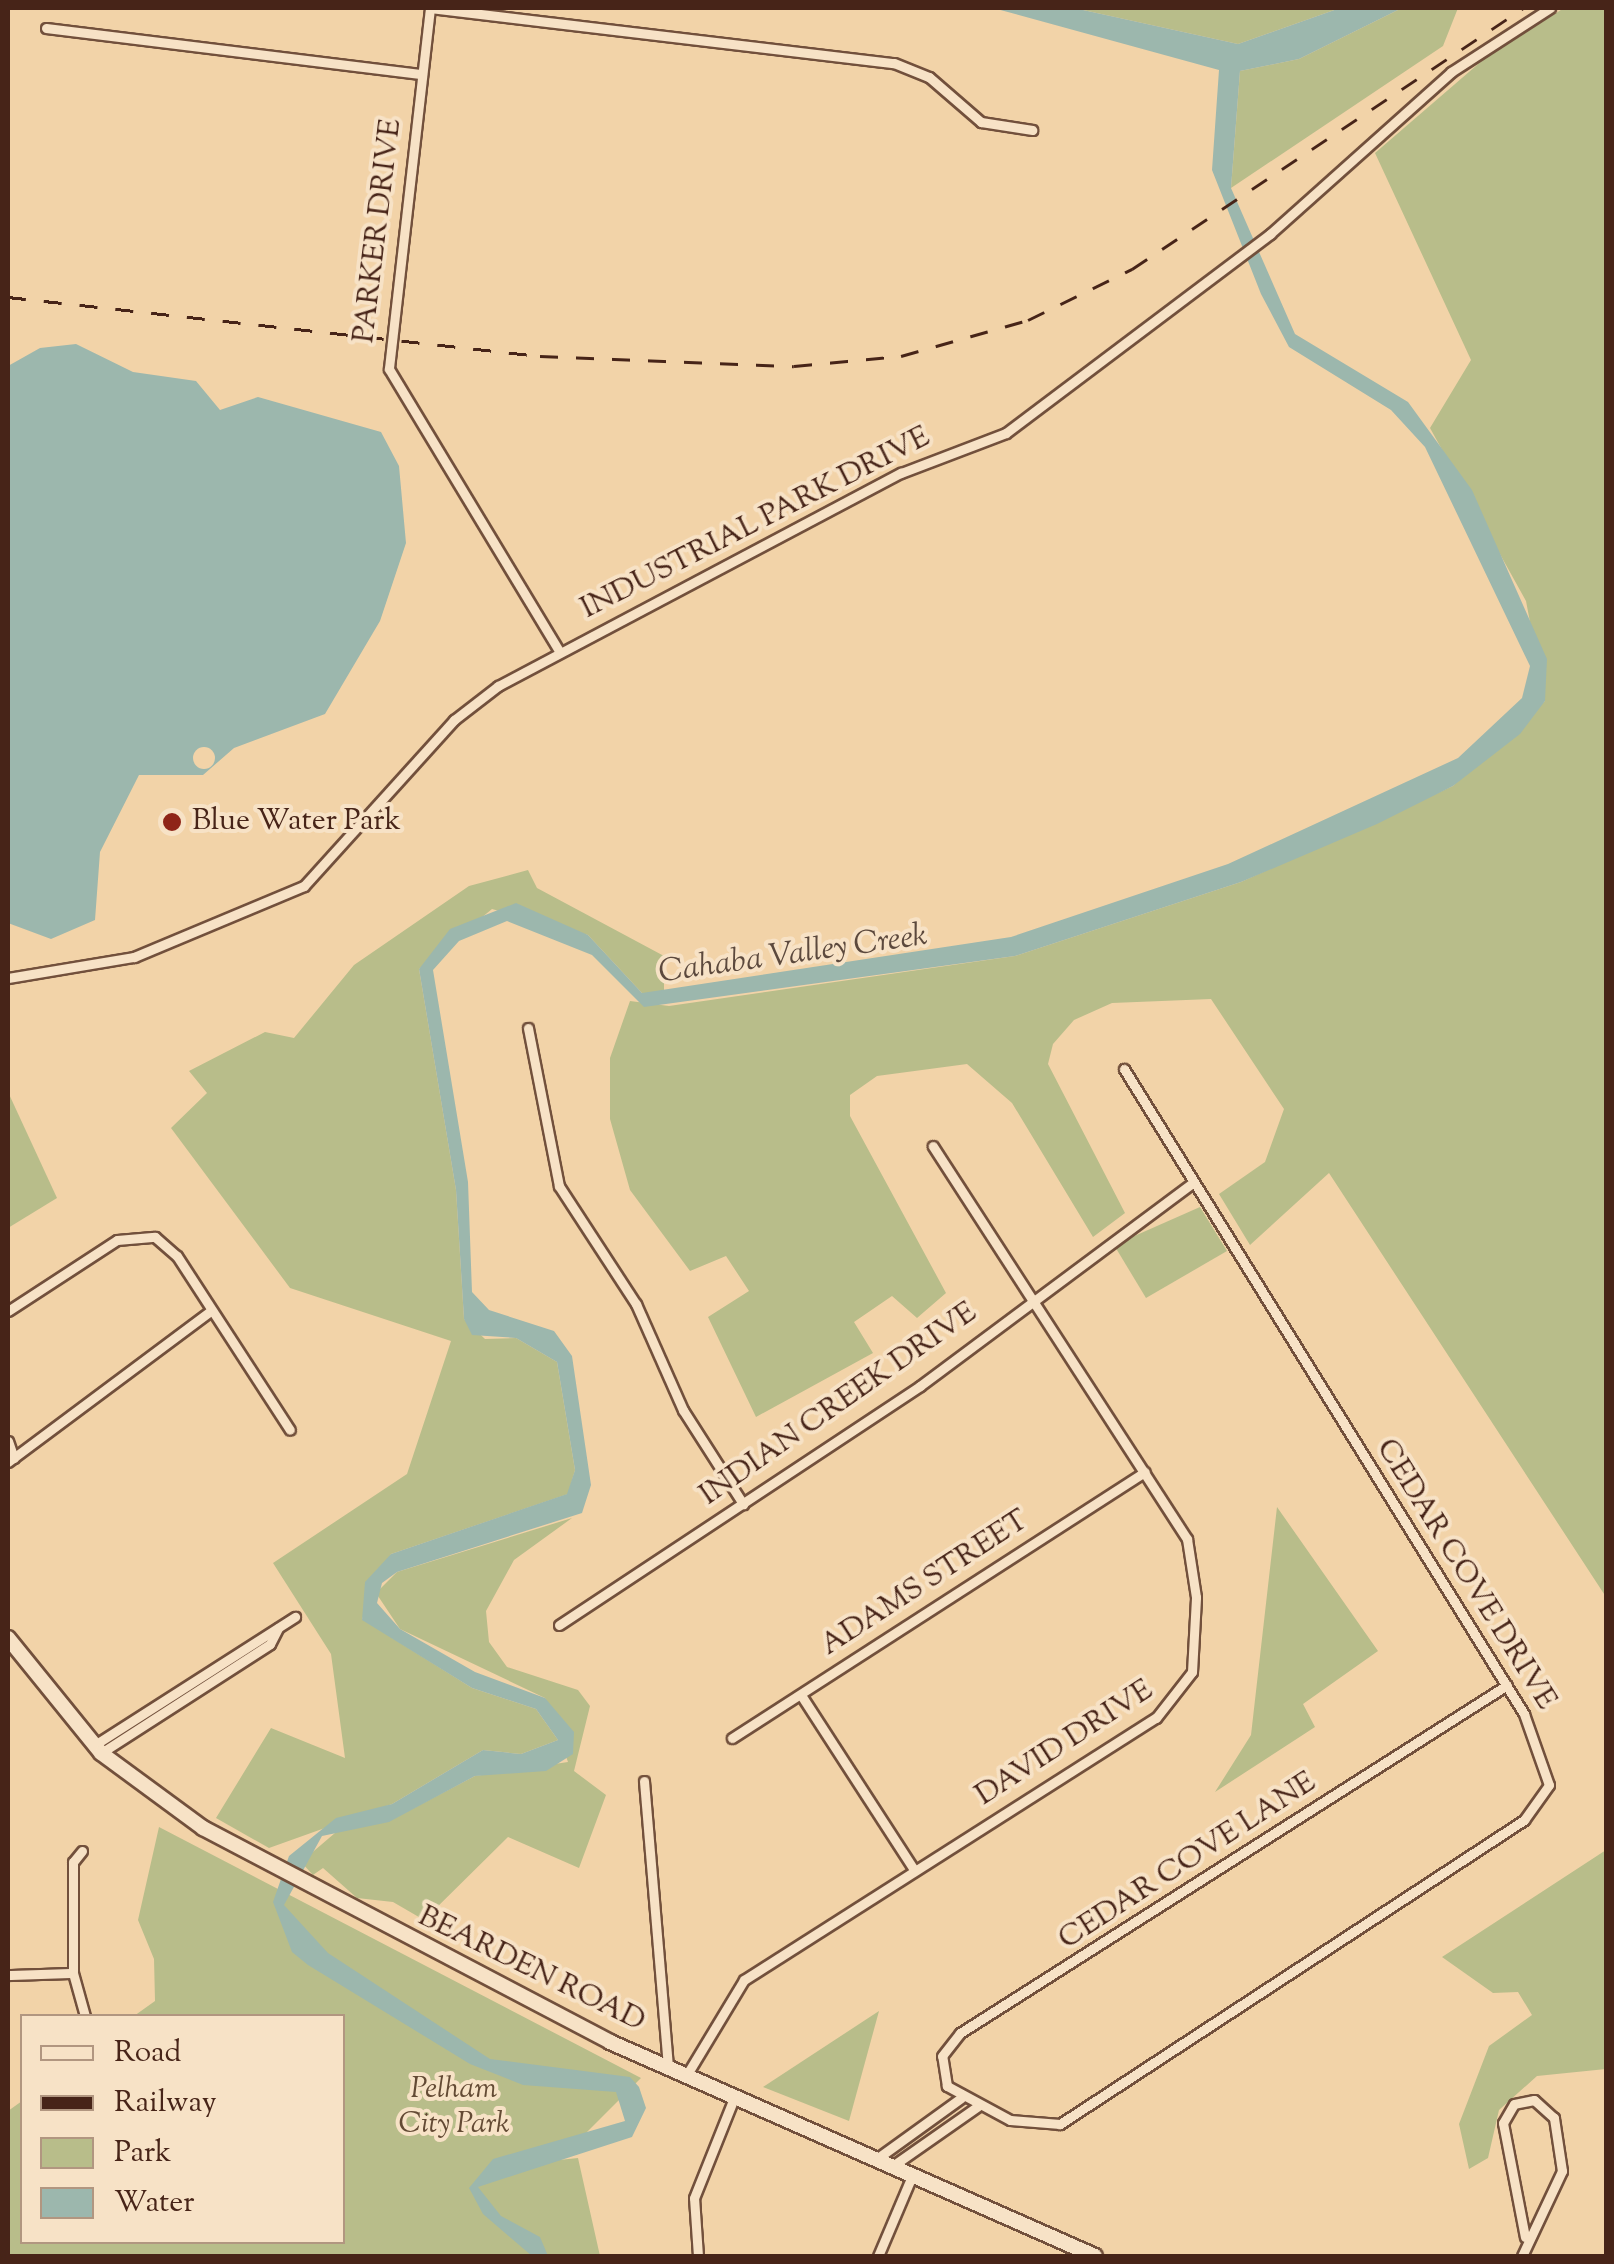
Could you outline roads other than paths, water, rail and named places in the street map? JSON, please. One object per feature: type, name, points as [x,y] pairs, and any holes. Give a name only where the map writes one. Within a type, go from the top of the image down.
[{"type":"street","name":"PARKER DRIVE","points":[[430,8],[389,368],[560,652]]},
{"type":"street","points":[[430,8],[894,63],[930,77],[981,122],[1032,130]]},
{"type":"street","name":"INDUSTRIAL PARK DRIVE","points":[[8,978],[134,958],[289,896],[347,849],[454,720],[560,652],[901,473],[1006,433],[1270,234],[1451,72],[1550,8]]},
{"type":"street","points":[[46,28],[422,74]]},
{"type":"street","points":[[528,1028],[559,1186],[636,1304],[683,1410],[744,1504]]},
{"type":"street","name":"CEDAR COVE DRIVE","points":[[961,2098],[1024,2124],[1060,2124],[1524,1820],[1544,1799],[1548,1773],[1506,1686],[1191,1184],[1124,1069]]},
{"type":"street","name":"DAVID DRIVE","points":[[686,2076],[744,1980],[1182,1694],[1195,1657],[1194,1566],[1145,1472],[933,1146]]},
{"type":"street","name":"INDIAN CREEK DRIVE","points":[[559,1625],[744,1504],[1191,1184]]},
{"type":"street","points":[[148,1235],[152,1221]]},
{"type":"street","points":[[8,1310],[117,1240],[148,1235],[170,1247],[290,1430]]},
{"type":"street","points":[[8,1442],[11,1460],[212,1310]]},
{"type":"street","name":"ADAMS STREET","points":[[732,1738],[1145,1472]]},
{"type":"street","points":[[97,1750],[270,1644],[278,1628],[294,1617]]},
{"type":"street","name":"BEARDEN ROAD","points":[[8,1638],[97,1750],[166,1805],[308,1886],[668,2068],[1084,2254]]},
{"type":"street","name":"CEDAR COVE LANE","points":[[961,2098],[941,2064],[960,2034],[1506,1686]]},
{"type":"street","points":[[801,1695],[914,1870]]},
{"type":"street","points":[[644,1781],[668,2068]]},
{"type":"street","points":[[82,1851],[73,1862],[73,1974],[84,2014]]},
{"type":"street","points":[[8,1975],[73,1974]]},
{"type":"street","points":[[698,2256],[694,2198],[734,2098]]},
{"type":"street","points":[[875,2160],[961,2098]]},
{"type":"street","points":[[1522,2256],[1525,2237],[1504,2150],[1511,2106],[1534,2100],[1550,2110],[1561,2181],[1525,2237]]},
{"type":"street","points":[[891,2167],[978,2106]]},
{"type":"street","points":[[878,2256],[912,2176]]},
{"type":"water","points":[[993,8],[1074,8],[1238,44],[1340,8],[1402,8],[1299,59],[1240,71],[1231,188],[1295,334],[1408,402],[1472,490],[1547,659],[1545,701],[1520,734],[1453,786],[1377,824],[1241,882],[1015,956],[644,1007],[592,955],[507,921],[459,941],[433,970],[468,1182],[472,1292],[489,1310],[554,1331],[572,1356],[591,1485],[582,1513],[397,1572],[382,1583],[377,1603],[400,1629],[475,1672],[545,1698],[574,1732],[573,1754],[546,1771],[475,1776],[389,1822],[322,1836],[284,1905],[328,1953],[490,2059],[630,2077],[639,2087],[646,2108],[632,2137],[478,2187],[501,2216],[540,2237],[548,2256],[532,2256],[483,2214],[469,2188],[493,2159],[625,2121],[616,2092],[523,2085],[470,2064],[292,1952],[273,1902],[289,1856],[336,1818],[392,1804],[483,1750],[521,1754],[558,1740],[536,1709],[472,1688],[362,1620],[365,1582],[391,1554],[567,1494],[575,1470],[557,1362],[516,1338],[472,1335],[464,1319],[456,1190],[419,969],[450,929],[516,903],[588,935],[642,993],[1011,937],[1228,864],[1458,758],[1522,698],[1530,666],[1425,447],[1391,410],[1289,347],[1261,294],[1212,170],[1219,70]]},
{"type":"water","name":"Blue Water Park","points":[[76,344],[133,372],[196,381],[220,410],[258,397],[381,432],[399,466],[406,543],[380,621],[325,714],[234,748],[203,775],[139,775],[100,852],[95,920],[51,939],[8,923],[8,366],[40,348]]},
{"type":"railway","points":[[8,297],[540,356],[794,366],[901,356],[1028,320],[1132,269],[1524,8]]},
{"type":"place","name":"Blue Water Park","points":[[172,822]]},
{"type":"water label","name":"Cahaba Valley Creek","points":[[793,955]]},
{"type":"park label","name":"Pelham City Park","points":[[454,2107]]}]
